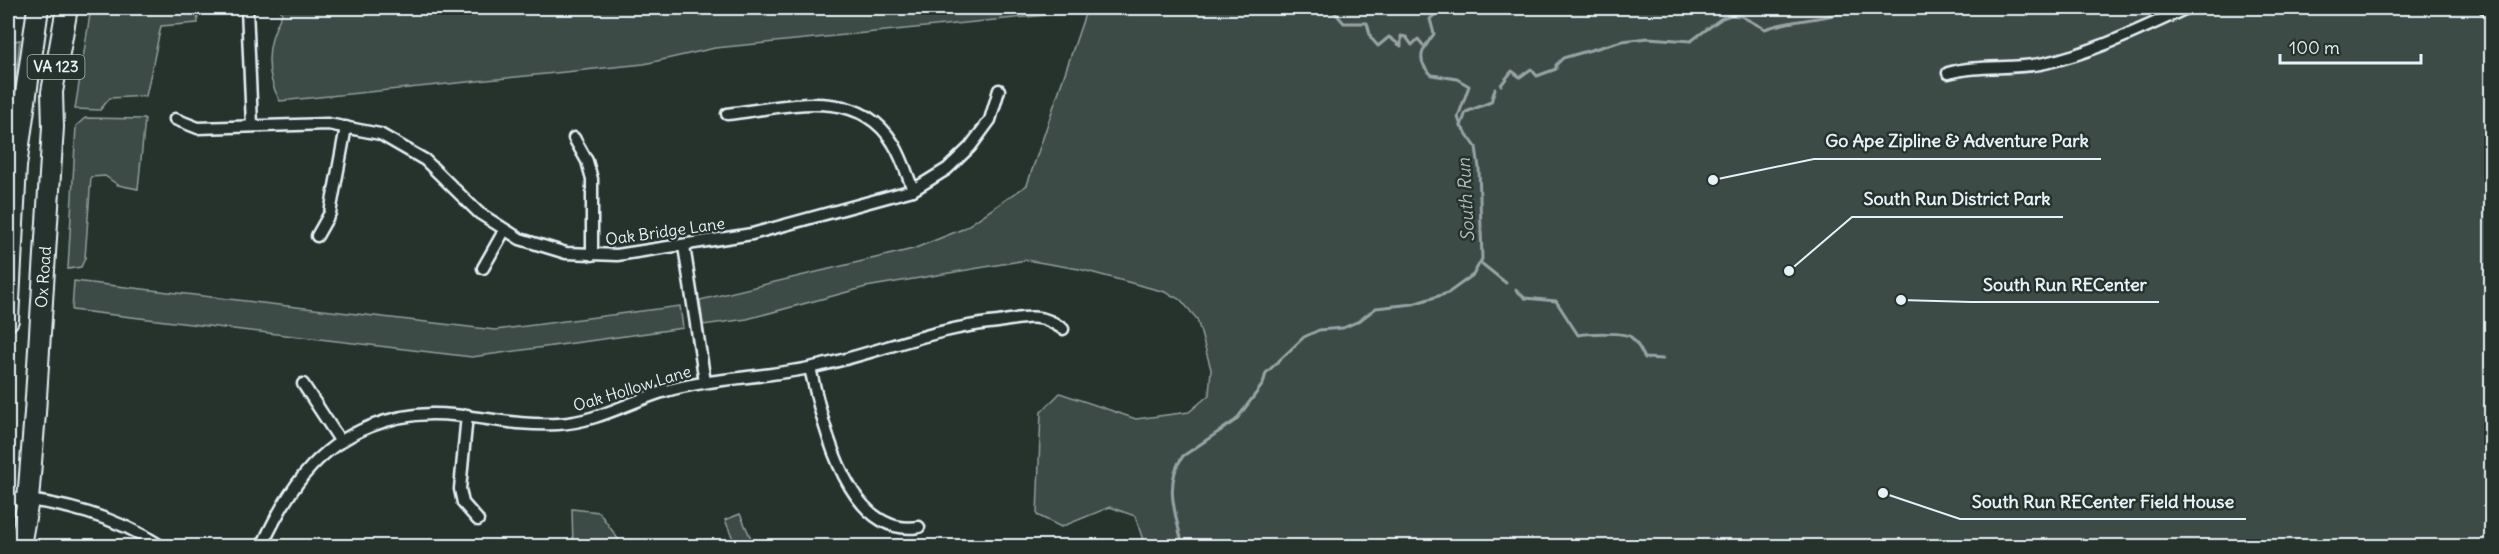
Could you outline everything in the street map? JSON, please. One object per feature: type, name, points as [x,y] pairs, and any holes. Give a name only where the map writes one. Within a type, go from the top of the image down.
[{"type":"highway","name":"Ox Road","points":[[8,320],[17,155],[38,8]]},
{"type":"highway","name":"Ox Road","points":[[20,546],[28,500],[53,127],[52,92],[67,8]]},
{"type":"street","points":[[247,8],[252,125]]},
{"type":"street","points":[[1948,73],[2023,67],[2066,58],[2119,39],[2187,8]]},
{"type":"street","points":[[2485,8],[2492,12]]},
{"type":"street","name":"Oak Bridge Lane","points":[[175,118],[198,128],[328,124],[380,134],[413,151],[435,168],[479,213],[504,231],[550,250],[592,255],[617,255],[752,234],[913,190],[947,169],[970,147],[990,120],[999,90]]},
{"type":"street","points":[[727,114],[817,104],[849,107],[870,118],[888,136],[913,190]]},
{"type":"street","points":[[317,236],[330,213],[346,127]]},
{"type":"street","points":[[574,138],[587,161],[592,179],[592,255]]},
{"type":"street","points":[[483,268],[504,231]]},
{"type":"street","points":[[684,246],[705,382]]},
{"type":"street","name":"Oak Hollow Lane","points":[[262,546],[277,512],[292,487],[315,461],[341,442],[369,426],[404,416],[439,412],[531,424],[573,423],[606,414],[661,393],[705,382],[810,368],[908,339],[979,324],[1036,318],[1063,328]]},
{"type":"street","points":[[810,368],[829,441],[853,491],[882,522],[899,528],[919,527]]},
{"type":"street","points":[[303,384],[341,442]]},
{"type":"street","points":[[467,415],[460,489],[463,503],[478,520]]},
{"type":"street","points":[[8,498],[90,513],[162,546]]},
{"type":"shaded area","points":[[91,8],[197,8],[198,23],[161,26],[146,96],[110,98],[100,110],[75,109]]},
{"type":"shaded area","points":[[280,8],[2491,8],[2491,546],[1145,546],[1135,516],[1110,507],[1061,527],[1037,515],[1041,412],[1060,393],[1136,419],[1189,412],[1209,395],[1211,369],[1197,319],[1181,300],[1165,292],[1079,269],[1026,260],[866,287],[747,319],[703,325],[700,300],[913,249],[963,229],[1027,185],[1086,11],[715,48],[644,64],[280,101],[271,79],[269,57],[273,36],[282,14]]},
{"type":"shaded area","points":[[20,40],[8,149],[8,42]]},
{"type":"shaded area","points":[[85,118],[145,119],[138,189],[118,185],[105,176],[91,177],[85,258],[81,267],[68,269],[76,126]]},
{"type":"shaded area","points":[[74,281],[495,330],[680,306],[683,328],[472,357],[72,310]]},
{"type":"shaded area","points":[[572,509],[599,512],[623,546],[573,546]]},
{"type":"shaded area","points":[[740,514],[753,543],[736,546],[725,520]]},
{"type":"waterway","points":[[1331,8],[1344,23],[1367,23],[1371,38],[1378,46],[1389,37],[1401,46],[1401,36],[1406,37],[1412,45],[1418,39],[1423,45]]},
{"type":"waterway","name":"South Run","points":[[1183,546],[1172,488],[1177,466],[1183,456],[1236,420],[1263,384],[1266,373],[1304,337],[1319,330],[1343,328],[1359,321],[1376,308],[1413,304],[1448,293],[1473,275],[1482,259],[1479,168],[1476,147],[1461,126],[1458,117],[1469,86],[1457,79],[1432,75],[1426,70],[1422,59],[1424,49],[1434,34],[1430,19],[1442,8]]},
{"type":"waterway","points":[[1501,85],[1512,71],[1520,77],[1531,69],[1537,76],[1556,69],[1556,65],[1563,58],[1622,41],[1648,38],[1691,41],[1722,18],[1731,15],[1741,16],[1765,29],[1854,8]]},
{"type":"waterway","points":[[1461,126],[1466,112],[1491,102],[1495,89]]},
{"type":"waterway","points":[[1481,263],[1506,283]]},
{"type":"waterway","points":[[1516,290],[1525,298],[1556,301],[1578,335],[1606,333],[1627,335],[1635,341],[1645,358],[1663,359]]},
{"type":"place","name":"Go Ape Zipline & Adventure Park","points":[[1713,180]]},
{"type":"place","name":"South Run District Park","points":[[1789,271]]},
{"type":"place","name":"South Run RECenter","points":[[1901,300]]},
{"type":"place","name":"South Run RECenter Field House","points":[[1883,493]]}]
